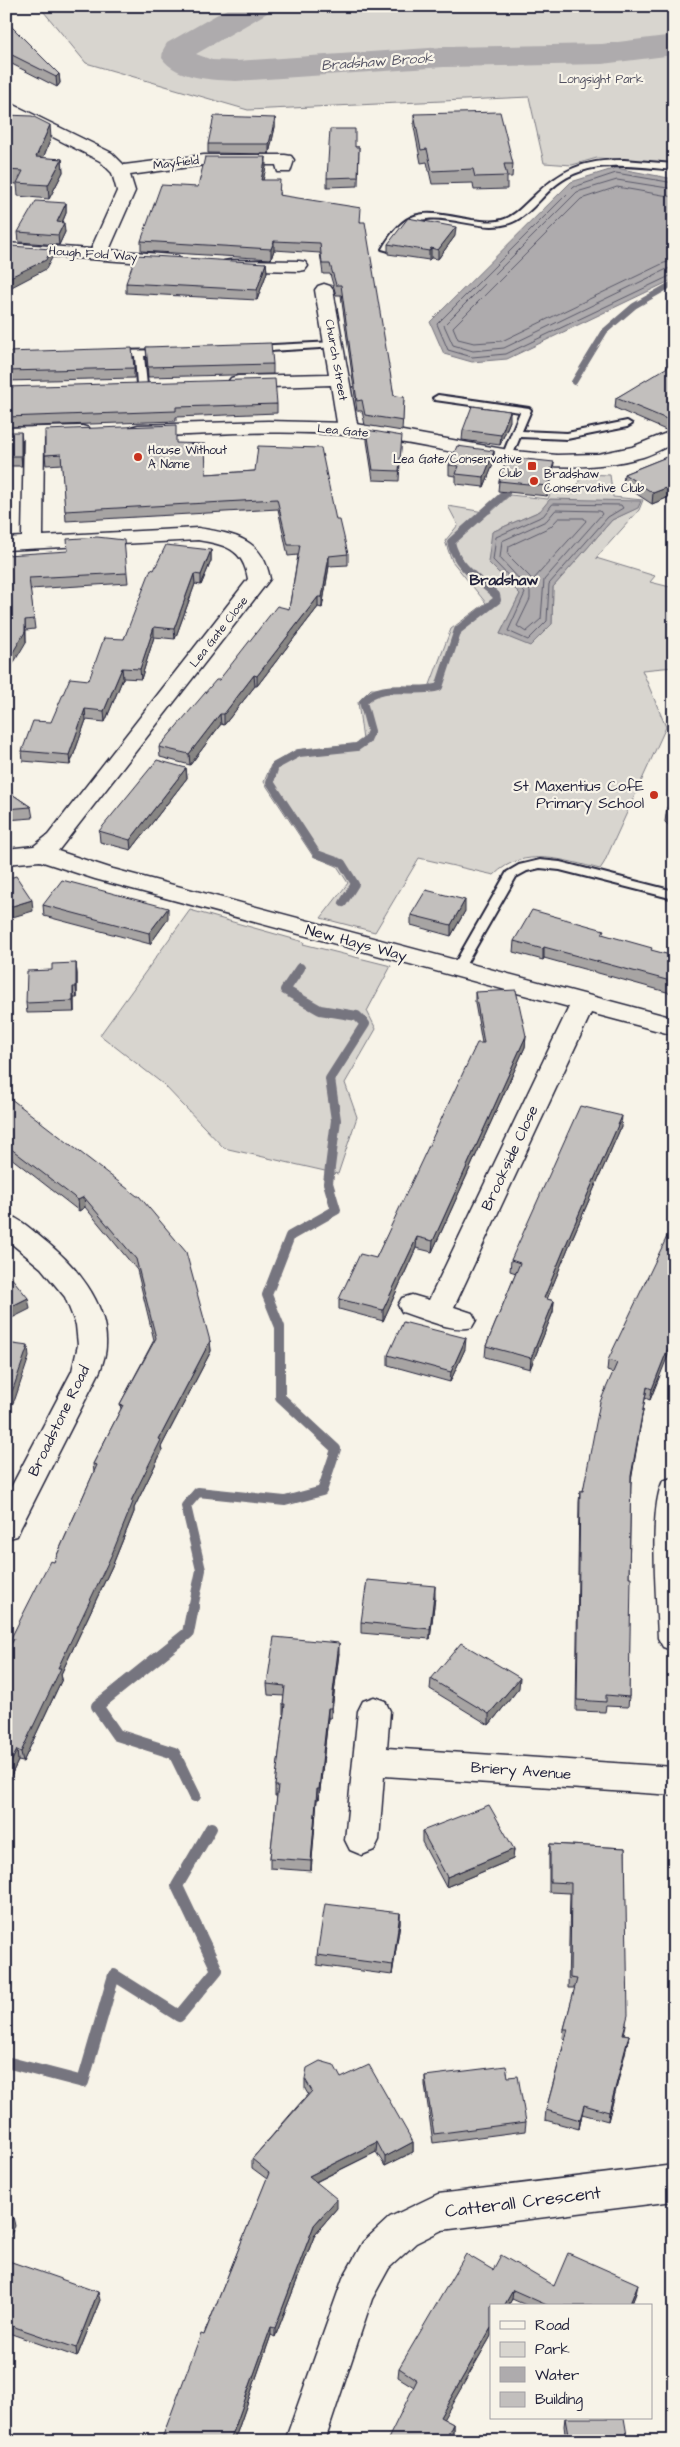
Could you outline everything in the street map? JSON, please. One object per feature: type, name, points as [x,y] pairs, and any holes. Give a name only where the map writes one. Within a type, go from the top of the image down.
[{"type":"street","points":[[6,106],[38,124],[94,150],[110,160],[120,171],[126,191],[98,254]]},
{"type":"street","name":"Mayfield","points":[[120,171],[226,159],[285,160],[284,168]]},
{"type":"street","name":"Hough Fold Way","points":[[6,248],[187,261]]},
{"type":"street","points":[[217,264],[269,273],[299,266]]},
{"type":"street","name":"Church Street","points":[[324,290],[348,429]]},
{"type":"street","points":[[221,383],[339,379]]},
{"type":"street","points":[[120,386],[162,385]]},
{"type":"street","name":"Lea Gate","points":[[124,431],[262,427],[348,429],[556,461],[593,461],[629,455],[658,445],[674,436]]},
{"type":"street","points":[[6,434],[104,431]]},
{"type":"street","points":[[32,542],[34,433]]},
{"type":"street","name":"Lea Gate Close","points":[[6,544],[198,534],[220,537],[238,543],[251,553],[258,566],[259,580],[56,840],[41,853]]},
{"type":"street","points":[[6,857],[41,853]]},
{"type":"street","name":"New Hays Way","points":[[41,853],[104,874],[674,1027]]},
{"type":"street","name":"Brookside Close","points":[[437,1312],[583,1004]]},
{"type":"street","name":"Broadstone Road","points":[[6,1224],[59,1268],[77,1292],[87,1317],[92,1344],[86,1371],[6,1527]]},
{"type":"street","points":[[674,1489],[670,1528],[674,1638]]},
{"type":"street","points":[[362,1840],[374,1711]]},
{"type":"street","name":"Briery Avenue","points":[[369,1761],[674,1781]]},
{"type":"street","name":"Catterall Crescent","points":[[305,2441],[356,2291],[376,2255],[403,2230],[438,2212],[674,2183]]},
{"type":"lane","points":[[386,249],[403,224],[416,219],[434,217],[494,223],[511,220],[557,179],[584,164],[599,162],[674,167]]},
{"type":"lane","points":[[244,350],[334,345]]},
{"type":"lane","points":[[100,354],[177,352]]},
{"type":"lane","points":[[139,353],[142,385]]},
{"type":"lane","points":[[438,398],[526,410],[508,454]]},
{"type":"lane","points":[[517,434],[567,436],[627,424]]},
{"type":"lane","points":[[457,970],[511,875],[523,868],[540,864],[560,866],[674,895]]},
{"type":"green space","name":"Longsight Park","points":[[39,6],[674,6],[674,163],[597,158],[572,165],[544,163],[529,97],[248,110],[86,63]]},
{"type":"green space","points":[[581,474],[610,475],[613,497],[643,500],[639,510],[596,558],[655,576],[650,582],[674,588],[674,667],[642,670],[666,727],[604,863],[600,869],[558,859],[531,858],[505,866],[494,875],[419,858],[375,932],[321,918],[348,883],[337,866],[313,856],[264,782],[271,765],[296,750],[355,744],[363,740],[358,702],[371,689],[428,690],[451,629],[486,603],[452,561],[445,541],[458,525],[448,506],[490,513],[510,495],[548,499],[551,491],[575,494]],"holes":[[[637,508],[612,520],[553,587],[552,624],[500,634],[520,594],[492,532],[540,511]]]},
{"type":"green space","points":[[190,910],[304,942],[303,944],[391,966],[367,1011],[376,1029],[345,1083],[357,1117],[338,1174],[224,1148],[163,1084],[100,1035]]},
{"type":"water","points":[[616,168],[674,179],[674,279],[507,359],[472,362],[444,354],[430,322],[571,182]]},
{"type":"water","points":[[550,499],[641,501],[638,508],[612,520],[553,587],[552,624],[530,646],[500,634],[520,594],[488,562],[492,532],[540,511]]},
{"type":"building","points":[[6,21],[59,74],[56,77],[6,52]]},
{"type":"building","points":[[500,112],[513,164],[504,164],[507,176],[475,177],[473,169],[432,171],[427,149],[421,150],[414,114]]},
{"type":"building","points":[[6,115],[32,116],[50,125],[36,157],[62,159],[48,185],[17,183],[23,171],[6,170]]},
{"type":"building","points":[[214,116],[275,118],[269,144],[208,144]]},
{"type":"building","points":[[330,129],[355,129],[355,147],[359,147],[358,177],[327,178]]},
{"type":"building","points":[[205,157],[266,157],[261,180],[280,180],[279,195],[361,208],[360,222],[365,222],[394,396],[404,397],[403,421],[365,415],[362,400],[357,401],[341,285],[336,285],[330,264],[322,264],[320,243],[274,241],[271,249],[141,241],[161,185],[198,187]]},
{"type":"building","points":[[36,201],[66,203],[57,222],[64,223],[58,235],[18,232]]},
{"type":"building","points":[[408,218],[456,227],[438,250],[431,248],[429,251],[388,244]]},
{"type":"building","points":[[11,246],[51,249],[46,260],[6,279],[6,253]]},
{"type":"building","points":[[136,255],[266,263],[257,290],[126,283]]},
{"type":"building","points":[[271,343],[273,364],[148,367],[146,347]]},
{"type":"building","points":[[132,348],[134,368],[6,371],[6,352]]},
{"type":"building","points":[[671,365],[674,366],[674,419],[669,420],[616,398]]},
{"type":"building","points":[[275,379],[277,404],[176,407],[176,411],[6,417],[6,387]]},
{"type":"building","points":[[472,406],[510,411],[501,435],[463,430]]},
{"type":"building","points":[[176,425],[176,443],[205,444],[206,474],[255,471],[258,446],[321,448],[336,520],[340,520],[348,554],[329,556],[322,597],[318,597],[257,676],[254,675],[224,714],[220,714],[189,754],[159,747],[216,680],[219,680],[277,606],[289,609],[300,545],[288,545],[277,499],[65,511],[61,454],[45,455],[45,430]]},
{"type":"building","points":[[367,430],[402,436],[399,471],[373,470]]},
{"type":"building","points":[[6,432],[21,432],[21,456],[7,456],[8,468],[6,468]]},
{"type":"building","points":[[457,446],[494,451],[484,477],[456,474],[459,466],[449,465]]},
{"type":"building","points":[[674,454],[674,485],[653,493],[624,474]]},
{"type":"building","points":[[507,457],[554,462],[547,486],[499,481]]},
{"type":"building","points":[[97,537],[124,540],[127,573],[29,578],[34,619],[25,620],[25,632],[6,664],[6,555],[68,551],[67,539]]},
{"type":"building","points":[[166,545],[211,550],[201,575],[194,574],[174,629],[154,627],[140,669],[122,668],[104,711],[85,709],[69,755],[22,751],[33,721],[51,722],[70,678],[89,680],[104,638],[124,639],[151,569],[154,570]]},
{"type":"building","points":[[157,760],[186,768],[130,840],[99,831]]},
{"type":"building","points":[[6,790],[31,807],[6,809]]},
{"type":"building","points":[[674,804],[674,814],[667,807]]},
{"type":"building","points":[[16,876],[32,900],[6,908],[6,879]]},
{"type":"building","points":[[62,880],[168,908],[149,933],[43,905]]},
{"type":"building","points":[[426,890],[465,900],[451,925],[411,915]]},
{"type":"building","points":[[532,910],[604,930],[602,934],[674,956],[674,982],[544,947],[543,949],[514,941]]},
{"type":"building","points":[[76,963],[76,987],[73,987],[73,1001],[26,1003],[27,971],[52,970],[52,964]]},
{"type":"building","points":[[516,990],[526,1036],[433,1241],[417,1237],[383,1310],[339,1299],[360,1254],[376,1258],[477,1043],[484,1043],[475,992]]},
{"type":"building","points":[[6,1095],[139,1196],[186,1252],[210,1341],[159,1439],[161,1440],[131,1501],[133,1502],[112,1554],[58,1668],[61,1668],[21,1752],[17,1750],[6,1772],[6,1654],[14,1639],[11,1638],[50,1561],[54,1562],[97,1465],[93,1464],[123,1405],[120,1404],[156,1338],[136,1259],[84,1197],[78,1200],[6,1145]]},
{"type":"building","points":[[580,1106],[622,1116],[544,1298],[554,1301],[531,1358],[486,1346],[520,1263],[511,1260]]},
{"type":"building","points":[[674,1222],[674,1333],[652,1389],[647,1387],[631,1476],[629,1697],[606,1695],[606,1702],[577,1700],[580,1491],[583,1491],[600,1402],[617,1363],[608,1360]]},
{"type":"building","points":[[6,1271],[28,1298],[6,1309]]},
{"type":"building","points":[[403,1322],[466,1338],[451,1372],[388,1355]]},
{"type":"building","points":[[6,1343],[28,1346],[13,1389],[6,1402]]},
{"type":"building","points":[[367,1580],[435,1586],[430,1629],[361,1622]]},
{"type":"building","points":[[274,1637],[339,1643],[331,1708],[328,1708],[319,1789],[317,1789],[311,1861],[270,1858],[278,1786],[275,1786],[285,1704],[283,1704],[285,1686],[267,1684]]},
{"type":"building","points":[[461,1643],[520,1678],[489,1714],[431,1679]]},
{"type":"building","points":[[489,1805],[514,1849],[447,1877],[422,1831]]},
{"type":"building","points":[[550,1844],[625,1848],[628,2015],[623,2034],[629,2035],[609,2112],[584,2105],[580,2120],[546,2110],[568,2029],[564,2029],[577,1979],[570,1978],[571,1883],[550,1882]]},
{"type":"building","points":[[325,1904],[400,1913],[393,1965],[317,1955]]},
{"type":"building","points":[[320,2061],[334,2065],[341,2078],[369,2065],[413,2142],[385,2157],[377,2142],[309,2176],[337,2199],[314,2225],[275,2328],[271,2327],[230,2441],[161,2441],[201,2334],[204,2335],[269,2173],[252,2159],[312,2091],[305,2079],[307,2068]]},
{"type":"building","points":[[506,2066],[508,2077],[518,2076],[526,2122],[434,2134],[425,2076]]},
{"type":"building","points":[[6,2214],[13,2217],[6,2231]]},
{"type":"building","points":[[568,2253],[638,2284],[630,2304],[544,2304],[513,2290],[505,2304],[490,2304],[490,2330],[440,2417],[453,2424],[445,2441],[387,2441],[417,2380],[399,2368],[466,2254],[493,2270],[501,2255],[554,2286]]},
{"type":"building","points":[[6,2260],[98,2292],[76,2348],[6,2324]]},
{"type":"building","points":[[565,2420],[624,2420],[628,2441],[569,2441]]},
{"type":"waterway","name":"Bradshaw Brook","points":[[256,6],[179,50],[178,58],[207,70],[236,71],[444,57],[602,54],[674,45]]},
{"type":"waterway","points":[[657,47],[674,54]]},
{"type":"waterway","points":[[574,382],[605,331],[634,306],[674,283]]},
{"type":"waterway","points":[[343,903],[355,884],[342,863],[317,854],[270,782],[275,766],[299,753],[357,747],[367,740],[371,731],[363,702],[379,691],[419,690],[439,687],[458,630],[497,600],[496,595],[463,565],[454,551],[451,542],[506,493]]},
{"type":"waterway","points":[[193,1608],[201,1570],[186,1506],[198,1492],[285,1501],[322,1491],[336,1449],[280,1397],[280,1327],[267,1295],[290,1236],[336,1210],[328,1183],[336,1120],[330,1079],[365,1024],[357,1016],[320,1010],[285,990],[300,968]]},
{"type":"waterway","points":[[193,1607],[188,1633],[97,1706],[117,1735],[174,1753],[195,1796]]},
{"type":"waterway","points":[[6,2062],[83,2082],[114,1975],[179,2016],[217,1970],[177,1886],[211,1828]]},
{"type":"place","name":"House Without A Name","points":[[138,457]]},
{"type":"place","name":"Lea Gate/Conservative Club","points":[[532,466]]},
{"type":"place","name":"Bradshaw Conservative Club","points":[[534,481]]},
{"type":"place","name":"St Maxentius CofE Primary School","points":[[654,795]]},
{"type":"district","name":"Bradshaw","points":[[504,580]]}]
